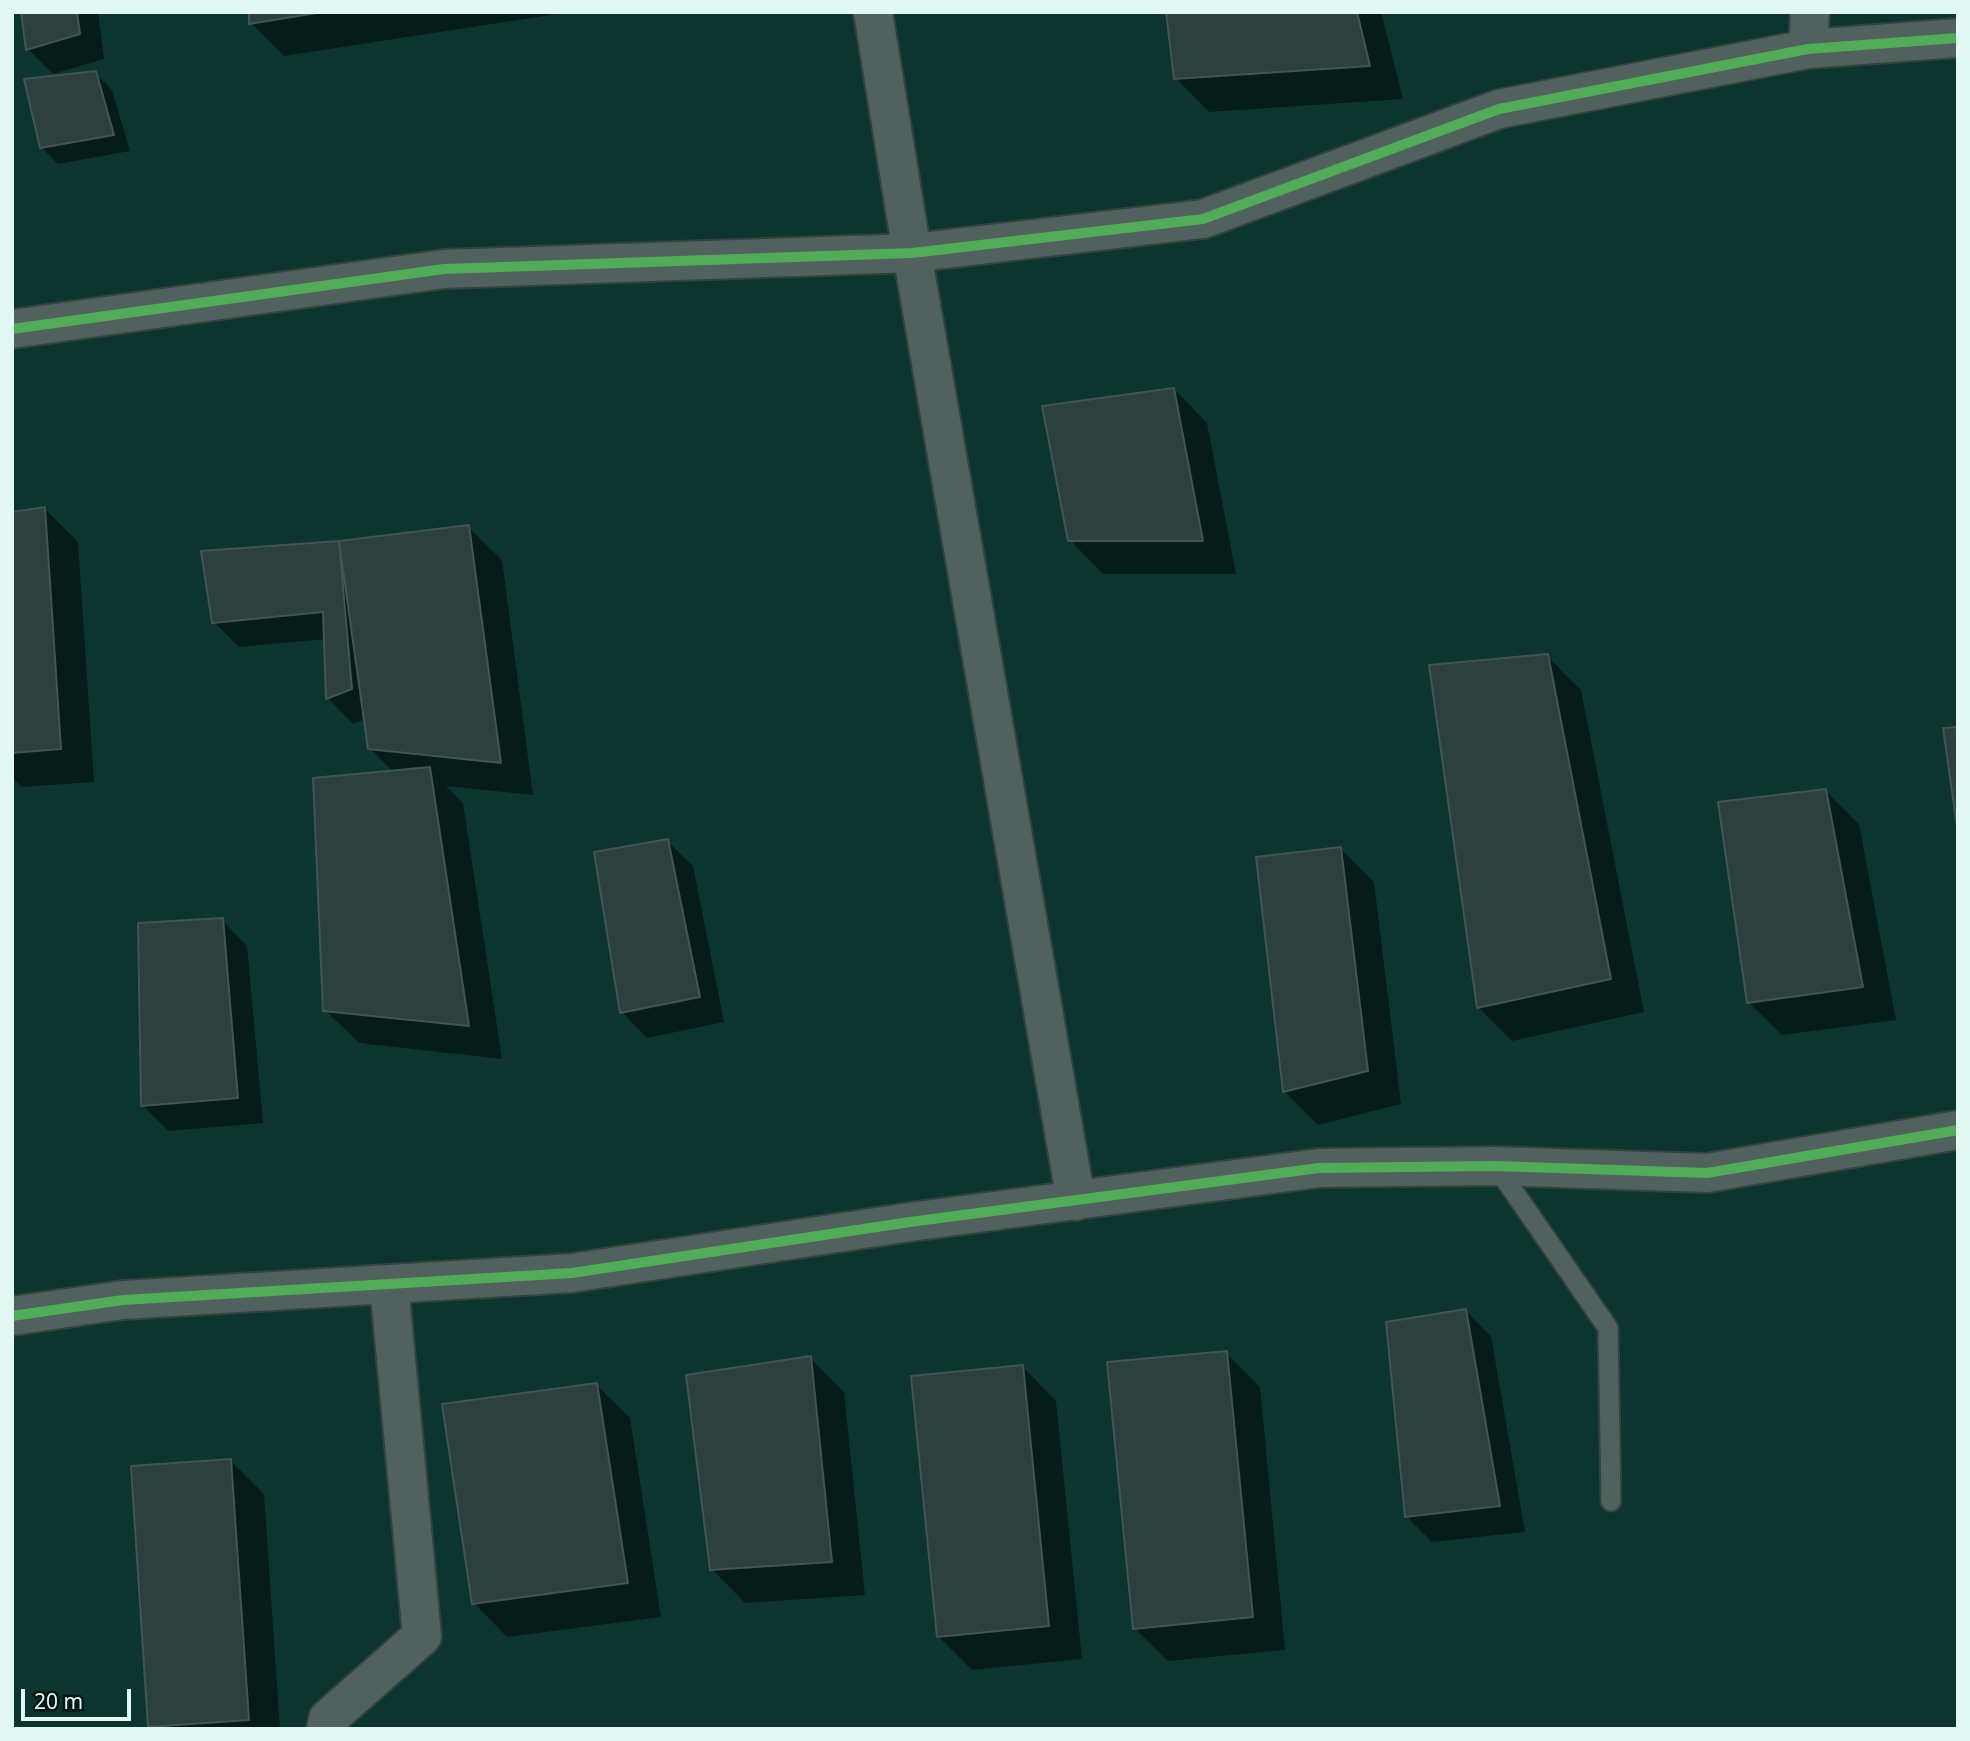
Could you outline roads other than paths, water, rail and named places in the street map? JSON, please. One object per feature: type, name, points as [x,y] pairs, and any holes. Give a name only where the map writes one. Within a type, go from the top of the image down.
[{"type":"street","points":[[873,12],[912,253],[1076,1200]]},
{"type":"street","points":[[12,329],[444,269],[912,253],[1203,219],[1499,109],[1809,30],[1958,38]]},
{"type":"street","points":[[12,1317],[123,1300],[572,1273],[896,1224],[1320,1168],[1495,1166],[1707,1173],[1958,1130]]},
{"type":"street","points":[[326,1729],[328,1719],[422,1636],[389,1284]]},
{"type":"lane","points":[[1495,1166],[1608,1328],[1611,1501]]}]
